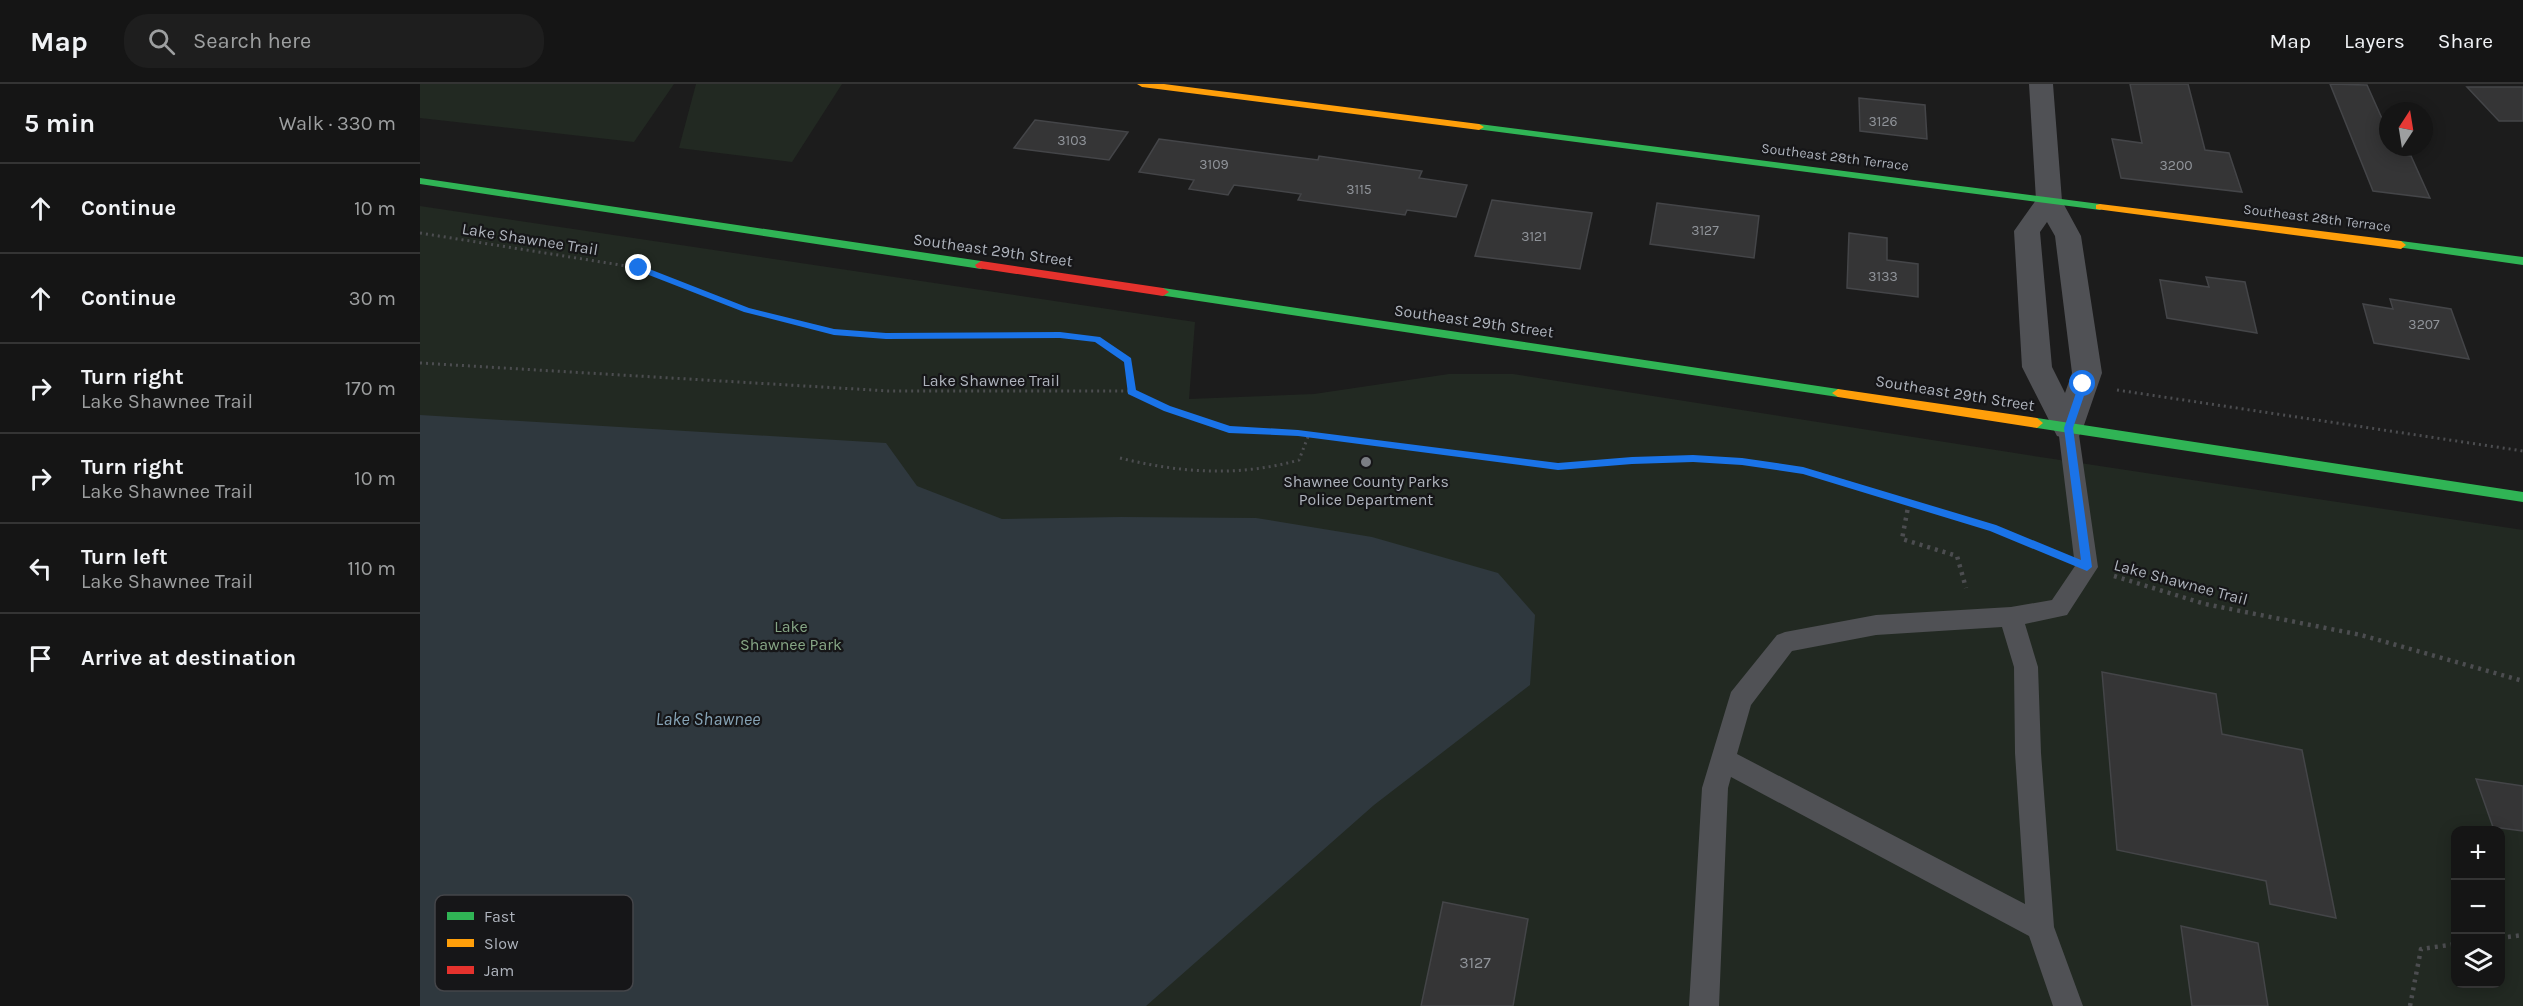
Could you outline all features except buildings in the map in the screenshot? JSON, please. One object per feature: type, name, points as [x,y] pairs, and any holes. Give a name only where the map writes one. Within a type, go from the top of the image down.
[{"type":"main road","name":"Southeast 28th Terrace","points":[[1143,84],[2523,261]]},
{"type":"main road","name":"Southeast 29th Street","points":[[420,181],[2523,497]]},
{"type":"street","points":[[2041,84],[2049,201],[2068,236],[2087,373],[2068,428]]},
{"type":"street","points":[[2049,201],[2027,231],[2037,367],[2068,428]]},
{"type":"lane","points":[[1704,1006],[1714,788],[1740,700],[1785,642],[1876,625],[2011,616],[2059,608],[2087,567],[2068,428]]},
{"type":"lane","points":[[2011,616],[2026,667],[2028,753],[2040,927],[2068,1006]]},
{"type":"lane","points":[[1723,760],[2040,927]]},
{"type":"path","name":"Lake Shawnee Trail","points":[[420,233],[639,268],[747,310],[834,332],[886,336],[1060,335],[1097,339],[1128,361],[1132,391]]},
{"type":"path","name":"Lake Shawnee Trail","points":[[420,363],[889,391],[1132,391],[1167,408],[1229,430],[1309,434],[1558,467],[1673,459],[1742,461],[1803,470],[1992,528],[2087,567],[2205,604],[2361,635],[2523,681]]},
{"type":"path","points":[[2083,384],[2523,451]]},
{"type":"path","points":[[1120,458],[1152,466],[1214,471],[1275,468],[1299,460],[1309,434]]},
{"type":"path","points":[[1909,502],[1902,539],[1957,556],[1975,619]]},
{"type":"path","points":[[2505,937],[2523,935]]},
{"type":"path","points":[[2409,1006],[2421,949],[2451,946]]},
{"type":"green space","points":[[420,84],[674,84],[634,142],[420,118]]},
{"type":"green space","points":[[696,84],[842,84],[792,162],[679,148]]},
{"type":"green space","name":"Lake Shawnee Park","points":[[420,206],[1195,322],[1189,399],[1314,394],[1449,374],[1513,374],[2523,530],[2523,1006],[420,1006]]},
{"type":"water","name":"Lake Shawnee","points":[[420,415],[886,443],[917,486],[1002,519],[1256,518],[1372,537],[1498,573],[1535,615],[1530,685],[1374,805],[1146,1006],[420,1006]]},
{"type":"traffic: fast","points":[[1479,127],[2100,207]]},
{"type":"traffic: fast","points":[[420,181],[981,265]]},
{"type":"traffic: fast","points":[[2401,245],[2523,261]]},
{"type":"traffic: fast","points":[[1163,292],[1838,393]]},
{"type":"traffic: fast","points":[[2037,423],[2523,497]]},
{"type":"traffic: slow","points":[[1142,84],[1479,127]]},
{"type":"traffic: slow","points":[[2100,207],[2401,245]]},
{"type":"traffic: slow","points":[[1838,393],[2037,423]]},
{"type":"traffic: jam","points":[[981,265],[1163,292]]},
{"type":"place","name":"Shawnee County Parks Police Department","points":[[1366,462]]},
{"type":"route","points":[[639,268],[747,310],[834,332],[886,336],[1060,335],[1097,339],[1128,361],[1132,391],[1167,408],[1229,430],[1298,433],[1558,467],[1632,460],[1693,458],[1742,461],[1803,470],[1992,528],[2087,567],[2068,428],[2083,384]]}]
